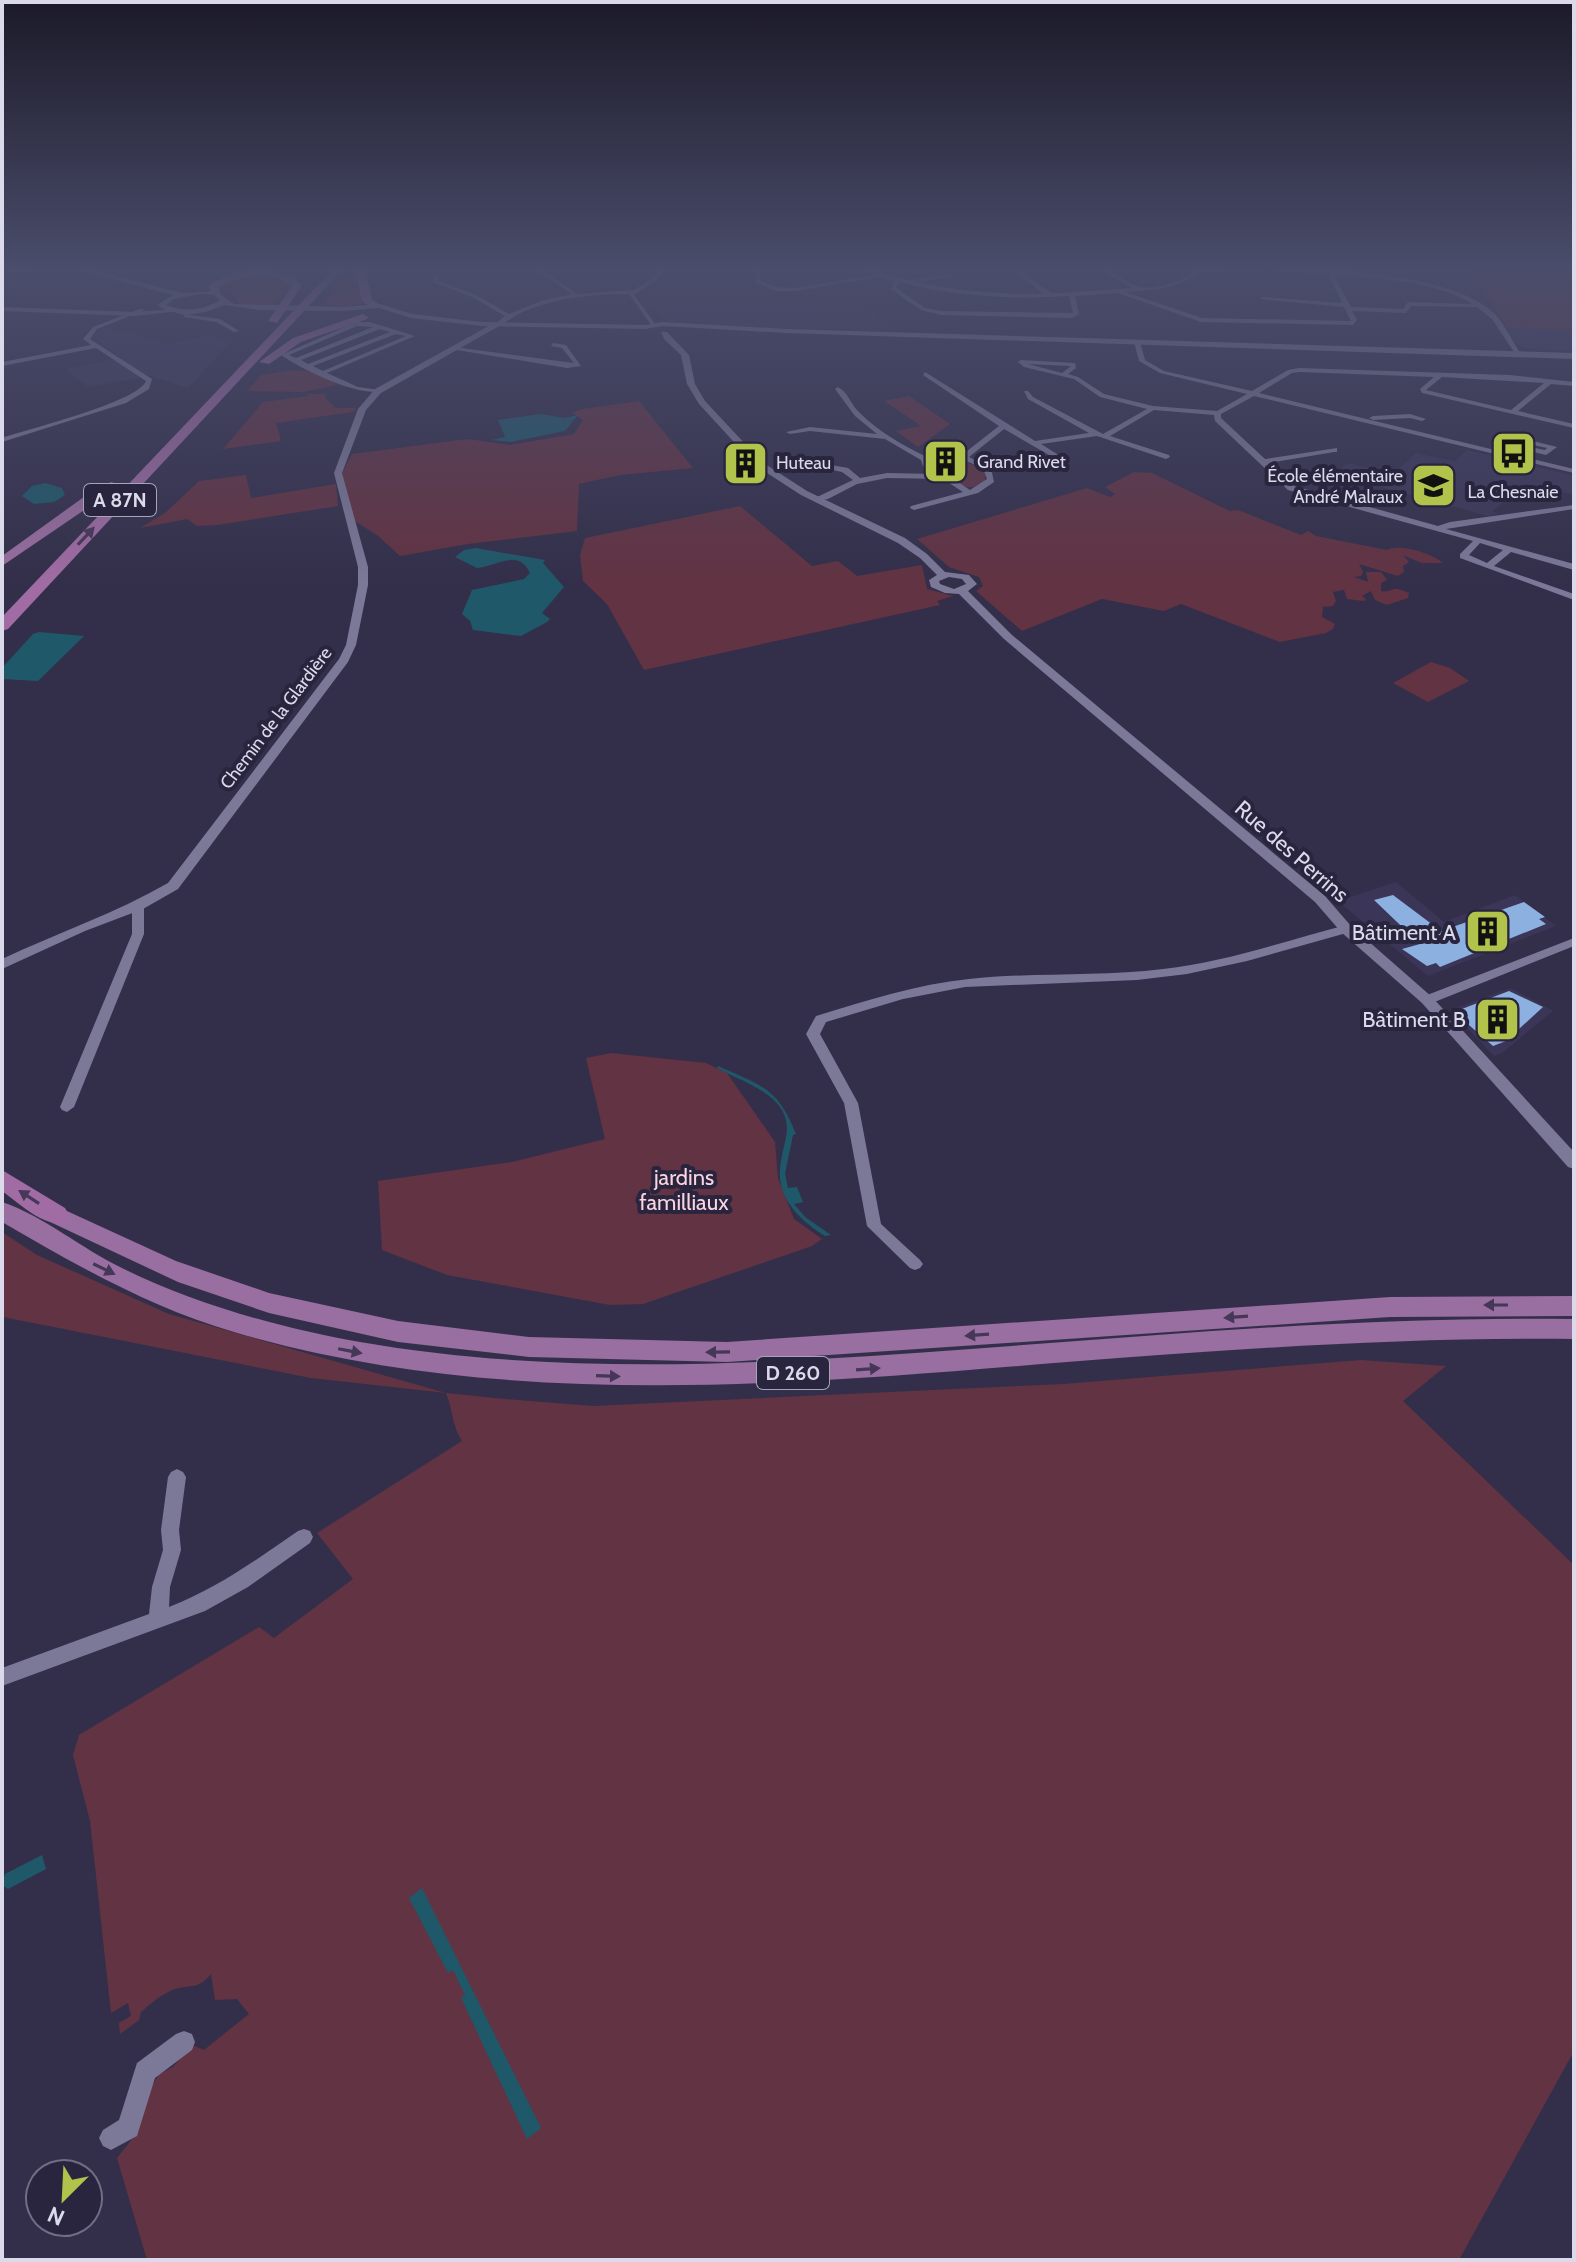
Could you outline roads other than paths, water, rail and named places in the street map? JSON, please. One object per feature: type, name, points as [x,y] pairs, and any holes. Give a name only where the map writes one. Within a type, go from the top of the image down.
[{"type":"highway","name":"A 87N","points":[[136,463],[223,373]]},
{"type":"highway","name":"A 87N","points":[[2,626],[240,373]]},
{"type":"highway","points":[[207,408],[223,399],[250,373]]},
{"type":"highway","name":"A 87N","points":[[2,605],[120,480]]},
{"type":"highway","points":[[2,562],[120,480]]},
{"type":"highway","points":[[2,643],[26,615],[33,593]]},
{"type":"highway","name":"D 260","points":[[2,1179],[56,1215],[134,1254],[249,1297],[381,1329],[443,1340],[526,1348],[656,1353],[727,1352],[1334,1310],[1574,1306]]},
{"type":"highway","name":"D 260","points":[[2,1211],[105,1271],[177,1302],[232,1320],[303,1341],[361,1353],[524,1373],[656,1377],[769,1374],[1321,1335],[1421,1330],[1574,1329]]},
{"type":"street","points":[[2,440],[124,402],[150,386],[150,380],[138,373]]},
{"type":"street","points":[[329,373],[357,389],[378,391],[411,373]]},
{"type":"street","points":[[690,373],[698,397],[758,463],[820,499],[858,480],[899,474],[943,477]]},
{"type":"street","points":[[1057,373],[1102,396],[1153,408],[1217,413],[1287,373]]},
{"type":"street","points":[[1170,373],[1574,471]]},
{"type":"street","points":[[1369,373],[1441,374],[1574,384]]},
{"type":"street","points":[[925,374],[1053,454],[1049,461]]},
{"type":"street","points":[[1441,374],[1422,390],[1574,426]]},
{"type":"street","points":[[1513,412],[1550,381]]},
{"type":"street","points":[[838,389],[847,396],[854,411],[968,492]]},
{"type":"street","name":"Chemin de la Glardière","points":[[2,964],[80,928],[138,906],[173,886],[344,660],[351,645],[363,585],[363,567],[338,473],[362,409],[378,391]]},
{"type":"street","points":[[1026,392],[1030,398],[1100,435],[1166,457]]},
{"type":"street","points":[[1035,443],[1100,435],[1153,408]]},
{"type":"street","points":[[1217,413],[1218,419],[1291,488],[1574,567]]},
{"type":"street","points":[[1365,421],[1410,416],[1422,419]]},
{"type":"street","points":[[963,458],[1004,426]]},
{"type":"street","points":[[790,432],[810,429],[888,437]]},
{"type":"street","points":[[1487,450],[1525,448]]},
{"type":"street","points":[[1262,462],[1334,450]]},
{"type":"street","points":[[914,508],[985,486],[991,476],[985,467],[963,458],[934,456],[925,459]]},
{"type":"street","points":[[831,467],[845,470],[858,480]]},
{"type":"street","name":"Rue des Perrins","points":[[820,499],[900,540],[942,575],[934,580],[935,585],[943,590],[962,591],[1008,637],[1320,899],[1346,929],[1427,1000],[1574,1163]]},
{"type":"street","points":[[1441,528],[1450,524],[1574,507]]},
{"type":"street","points":[[1480,539],[1463,556],[1574,597]]},
{"type":"street","points":[[1488,567],[1510,548]]},
{"type":"street","points":[[67,1107],[138,934],[138,906]]},
{"type":"street","points":[[915,1264],[874,1226],[851,1103],[813,1034],[821,1019],[902,994],[949,985],[1186,971],[1346,929]]},
{"type":"street","points":[[1427,1000],[1574,942]]},
{"type":"street","points":[[158,1621],[161,1587],[172,1550],[170,1530],[177,1477]]},
{"type":"street","points":[[2,1677],[158,1621],[242,1581],[304,1537]]},
{"type":"street","points":[[111,2138],[129,2128],[145,2071],[184,2042]]},
{"type":"water","points":[[541,414],[564,418],[578,415],[565,431],[510,442],[492,440],[505,437],[498,420]]},
{"type":"water","points":[[45,483],[62,488],[65,495],[54,502],[34,504],[22,496],[32,486]]},
{"type":"water","points":[[476,548],[545,560],[543,563],[564,587],[542,613],[550,619],[547,622],[521,636],[473,630],[470,621],[462,614],[472,590],[524,579],[530,573],[519,561],[506,560],[477,568],[455,557],[464,550]]},
{"type":"water","points":[[33,634],[84,636],[38,681],[2,679],[2,668]]},
{"type":"water","points":[[718,1066],[757,1084],[782,1106],[796,1134],[793,1135],[785,1174],[788,1188],[797,1187],[803,1202],[794,1204],[805,1217],[831,1235],[825,1236],[806,1222],[785,1196],[780,1174],[787,1127],[780,1107],[759,1089]]},
{"type":"water","points":[[42,1855],[46,1869],[8,1889],[2,1885],[5,1874]]},
{"type":"water","points":[[422,1888],[541,2128],[527,2139],[461,1998],[465,1995],[453,1970],[448,1973],[409,1898]]},
{"type":"place","name":"La Chesnaie","points":[[1513,454]]},
{"type":"place","name":"Grand Rivet","points":[[946,462]]},
{"type":"place","name":"Huteau","points":[[745,463]]},
{"type":"place","name":"École élémentaire André Malraux","points":[[1434,486]]},
{"type":"place","name":"Bâtiment A","points":[[1487,932]]},
{"type":"place","name":"Bâtiment B","points":[[1497,1019]]},
{"type":"park label","name":"jardins familliaux","points":[[684,1190]]}]
